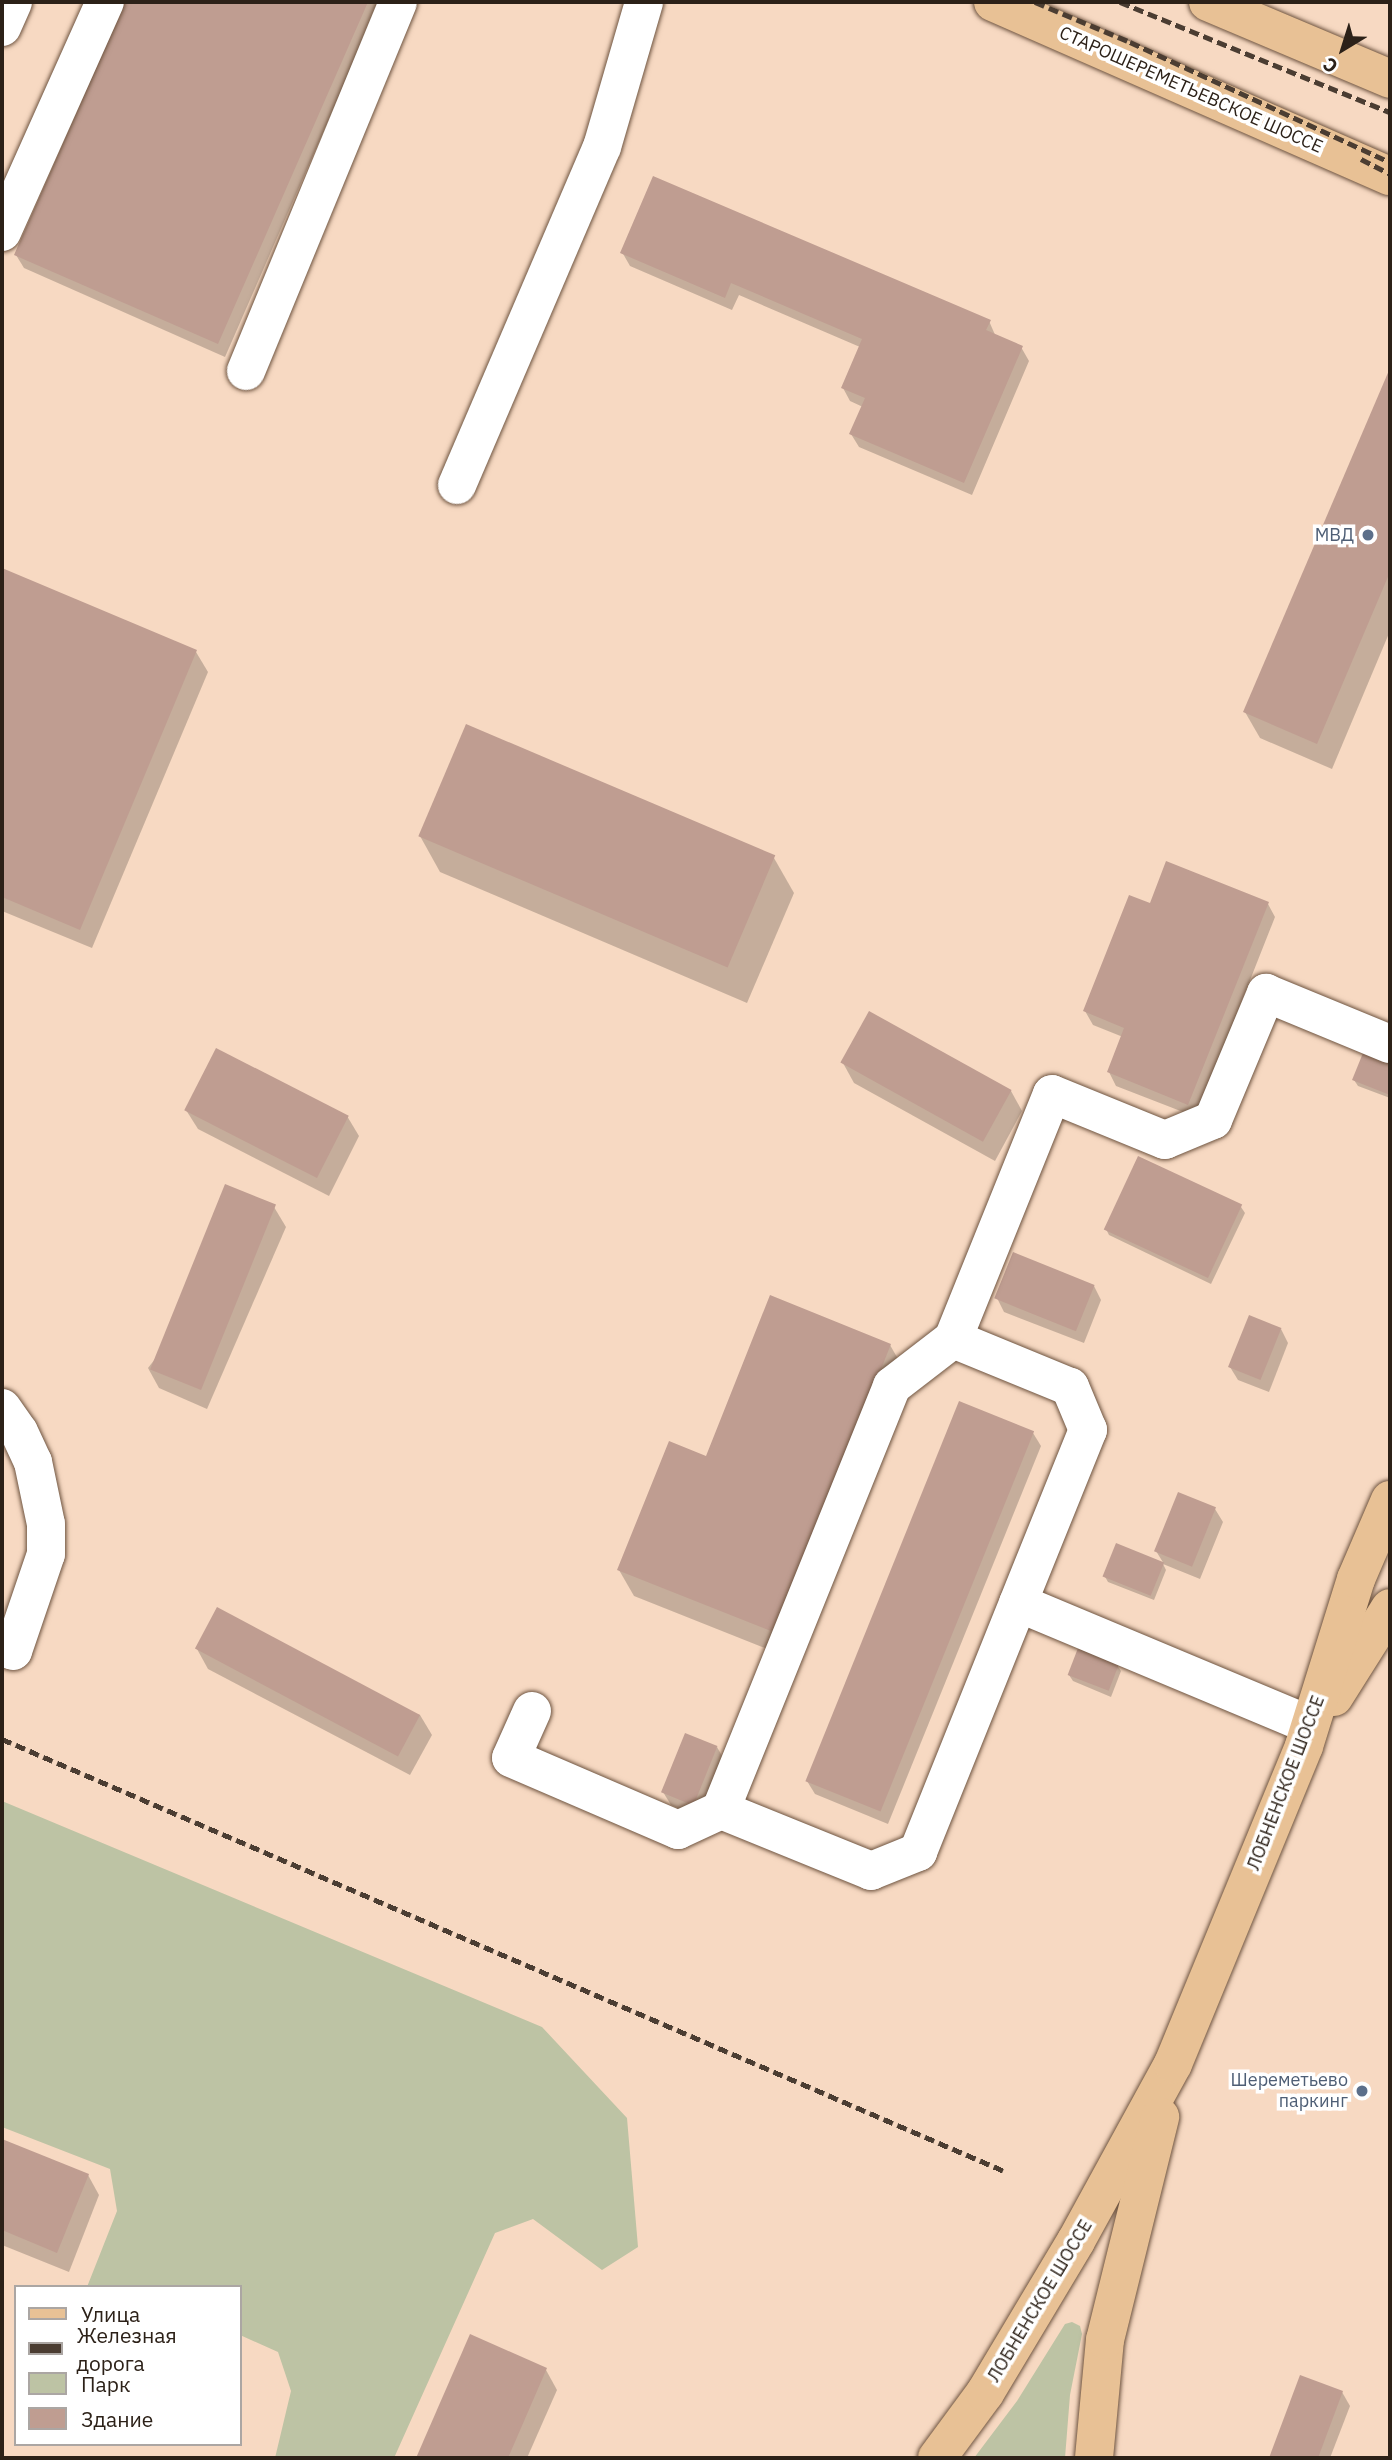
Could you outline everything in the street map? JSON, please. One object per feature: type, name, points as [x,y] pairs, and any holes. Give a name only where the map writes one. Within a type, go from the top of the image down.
[{"type":"main road","name":"СТАРОШЕРЕМЕТЬЕВСКОЕ ШОССЕ","points":[[993,2],[1390,176]]},
{"type":"main road","points":[[1208,2],[1390,79]]},
{"type":"main road","name":"ЛОБНЕНСКОЕ ШОССЕ","points":[[937,2458],[985,2393],[1076,2241],[1173,2064],[1307,1736],[1356,1579],[1390,1500]]},
{"type":"main road","points":[[1307,1736],[1390,1608]]},
{"type":"main road","name":"ЛОБНЕНСКОЕ ШОССЕ","points":[[1094,2458],[1105,2340],[1173,2064]]},
{"type":"street","points":[[2,27],[13,2]]},
{"type":"street","points":[[2,232],[105,2]]},
{"type":"street","points":[[246,371],[398,2]]},
{"type":"street","points":[[457,485],[602,147],[644,2]]},
{"type":"street","points":[[532,1711],[511,1758],[678,1830],[721,1810],[892,1386],[953,1339],[1052,1094],[1165,1140],[1213,1120],[1266,993],[1390,1044]]},
{"type":"street","points":[[721,1810],[871,1871],[918,1852],[1088,1430],[1070,1387],[953,1339]]},
{"type":"street","points":[[2,1409],[19,1432],[33,1462],[46,1524],[46,1554],[13,1651],[2,1647]]},
{"type":"street","points":[[1018,1604],[1307,1736]]},
{"type":"green space","points":[[2,1801],[542,2027],[627,2118],[638,2247],[602,2270],[533,2219],[495,2233],[394,2458],[275,2458],[291,2391],[278,2352],[242,2336],[242,2285],[88,2285],[117,2211],[110,2169],[2,2127]]},
{"type":"green space","points":[[1072,2322],[1080,2326],[1082,2334],[1070,2395],[1065,2458],[974,2458],[1017,2401],[1065,2324]]},
{"type":"building","points":[[125,2],[368,2],[218,344],[14,255]]},
{"type":"building","points":[[653,176],[991,320],[986,330],[1023,346],[964,483],[849,434],[865,398],[841,388],[862,339],[731,283],[725,298],[620,253]]},
{"type":"building","points":[[1390,368],[1390,572],[1317,744],[1243,712]]},
{"type":"building","points":[[2,568],[197,650],[80,930],[2,897]]},
{"type":"building","points":[[466,724],[775,855],[728,968],[418,836]]},
{"type":"building","points":[[1166,861],[1269,902],[1188,1105],[1107,1072],[1124,1028],[1083,1011],[1129,895],[1150,903]]},
{"type":"building","points":[[869,1011],[1012,1090],[983,1142],[840,1063]]},
{"type":"building","points":[[216,1048],[349,1116],[317,1178],[184,1110]]},
{"type":"building","points":[[1363,1053],[1390,1064],[1390,1095],[1352,1080]]},
{"type":"building","points":[[1138,1156],[1242,1205],[1208,1278],[1104,1229]]},
{"type":"building","points":[[225,1184],[276,1205],[201,1390],[150,1369]]},
{"type":"building","points":[[1013,1252],[1095,1285],[1076,1331],[994,1298]]},
{"type":"building","points":[[770,1295],[891,1344],[776,1633],[617,1570],[669,1441],[706,1456]]},
{"type":"building","points":[[1249,1315],[1281,1328],[1260,1380],[1228,1367]]},
{"type":"building","points":[[959,1401],[1034,1431],[881,1811],[805,1781]]},
{"type":"building","points":[[1178,1492],[1216,1507],[1192,1567],[1154,1551]]},
{"type":"building","points":[[1116,1543],[1164,1562],[1151,1596],[1103,1576]]},
{"type":"building","points":[[217,1607],[420,1715],[398,1756],[195,1648]]},
{"type":"building","points":[[1078,1648],[1119,1664],[1109,1691],[1068,1675]]},
{"type":"building","points":[[685,1733],[717,1746],[693,1805],[661,1792]]},
{"type":"building","points":[[2,2139],[89,2174],[57,2253],[2,2230]]},
{"type":"building","points":[[470,2334],[547,2368],[508,2458],[416,2458]]},
{"type":"building","points":[[1300,2375],[1343,2391],[1318,2458],[1269,2458]]},
{"type":"railway","points":[[1035,2],[1130,42],[1390,162]]},
{"type":"railway","points":[[1120,2],[1390,112]]},
{"type":"railway","points":[[1361,159],[1390,174]]},
{"type":"railway","points":[[2,1739],[1004,2171]]},
{"type":"place","name":"МВД","points":[[1368,535]]},
{"type":"place","name":"Шереметьево паркинг","points":[[1362,2091]]}]
